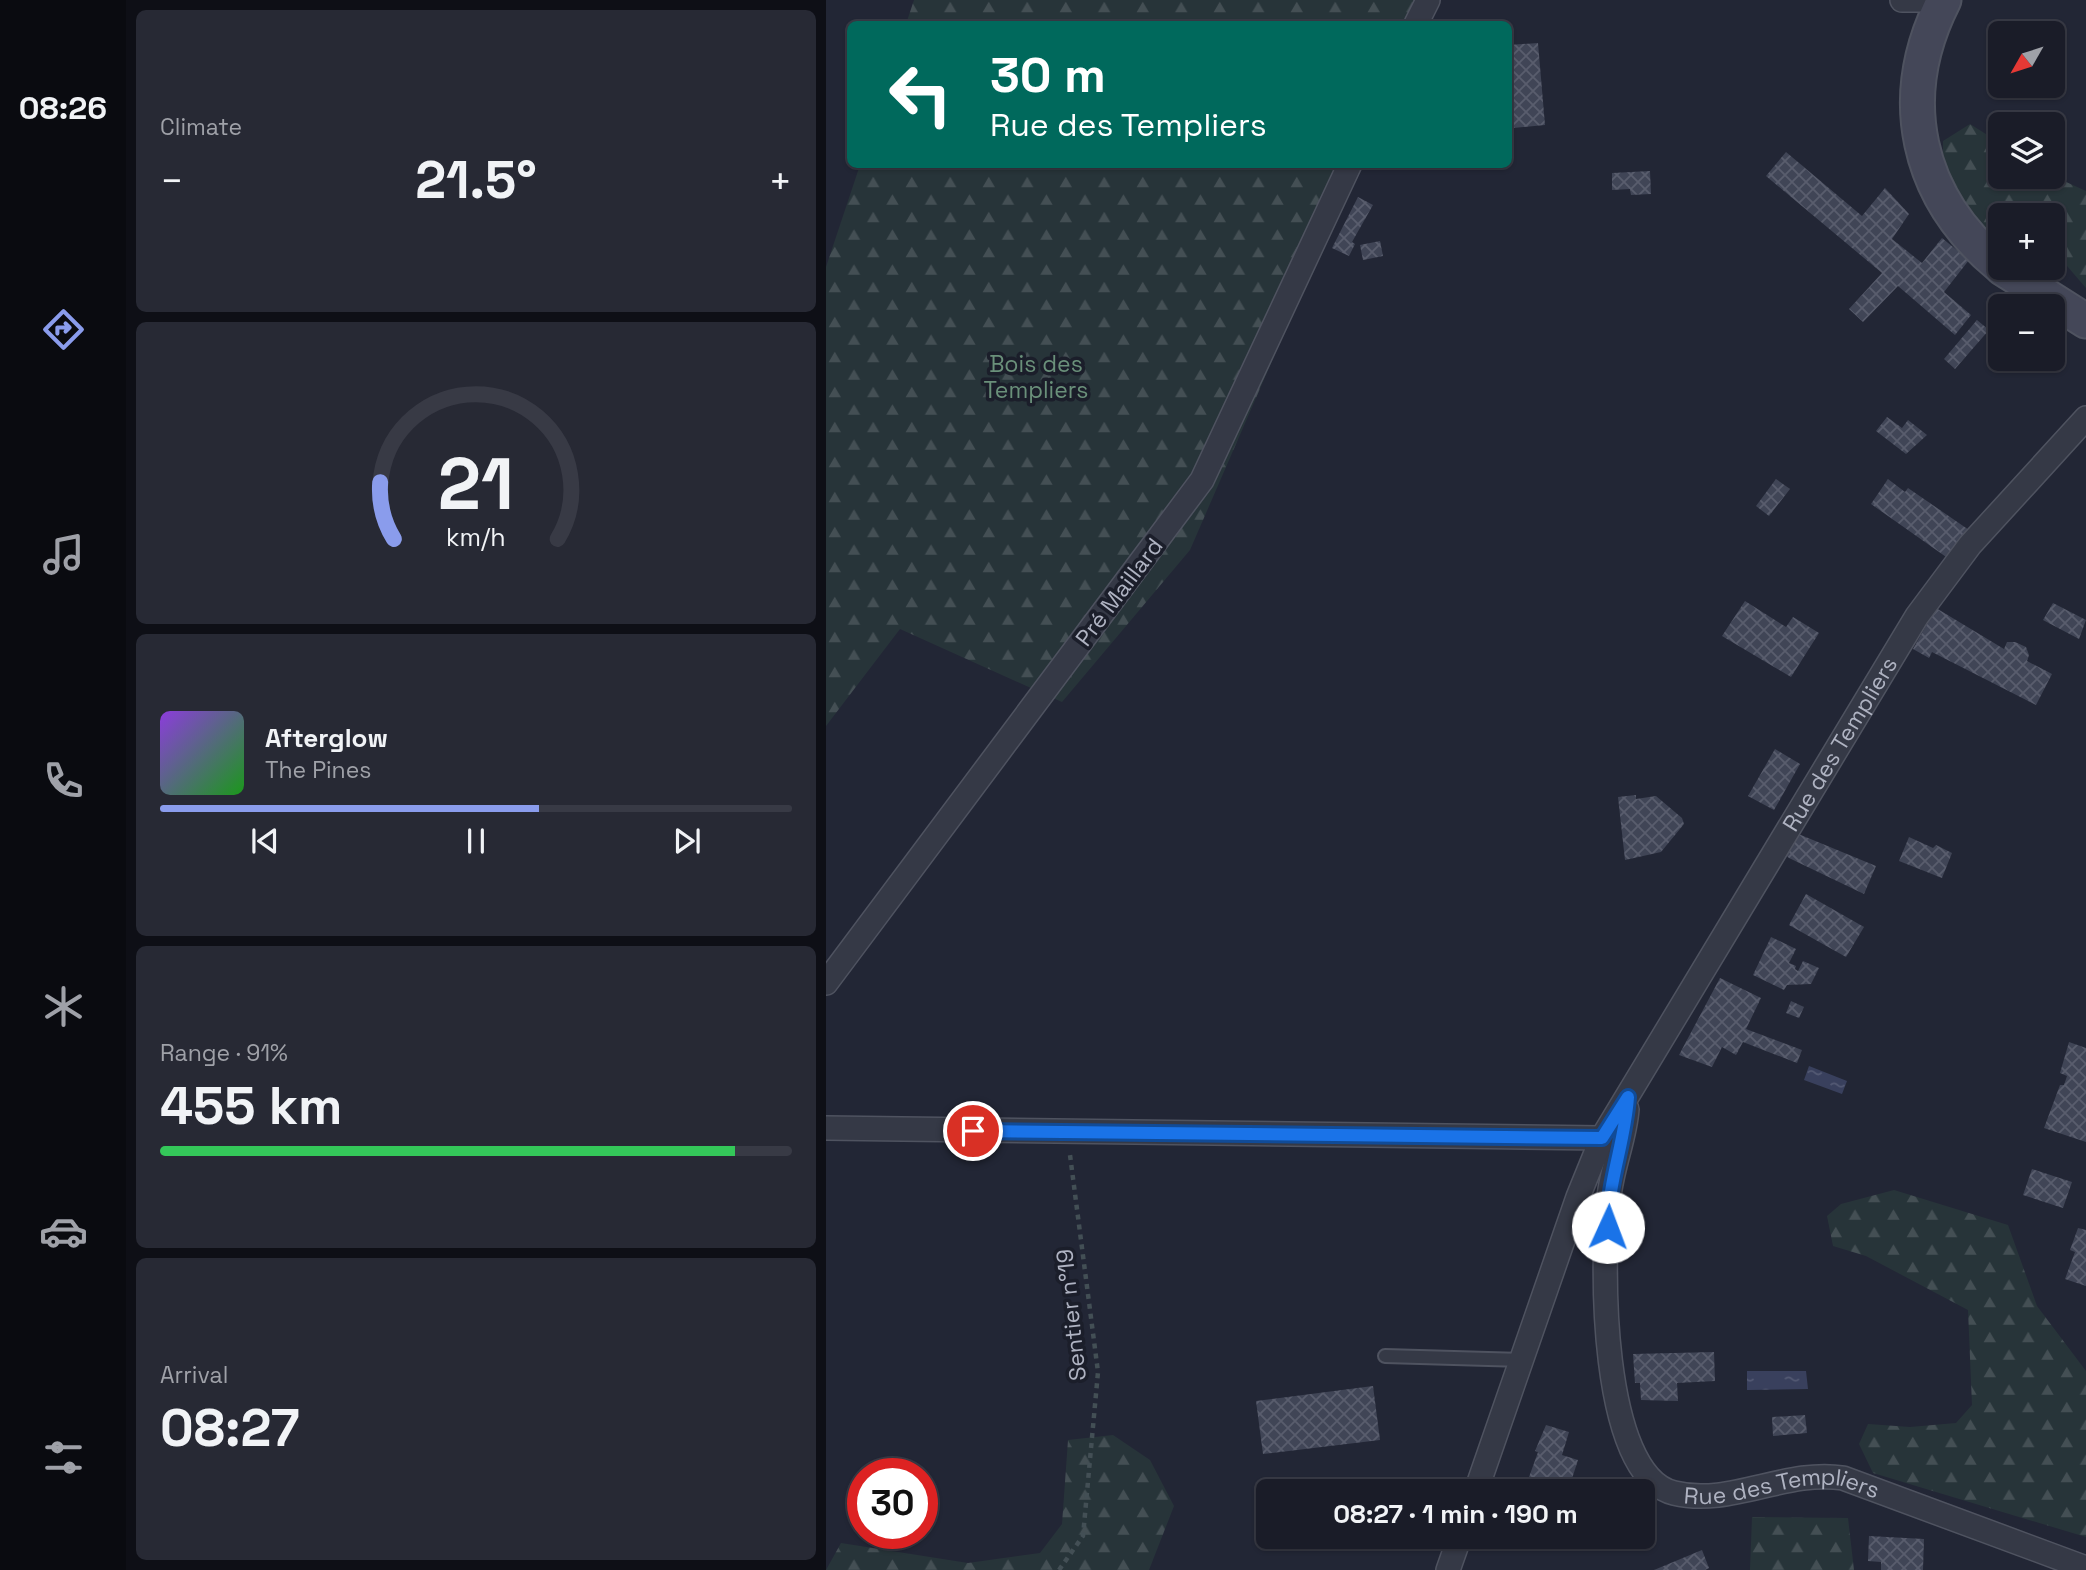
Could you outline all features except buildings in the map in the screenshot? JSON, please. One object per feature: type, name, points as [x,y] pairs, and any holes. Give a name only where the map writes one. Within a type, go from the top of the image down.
[{"type":"street","points":[[1418,21],[1428,0]]},
{"type":"street","points":[[1902,0],[1944,0],[1931,25],[1922,59],[1916,99],[1920,137],[1932,180],[1943,203],[1974,243],[1988,255]]},
{"type":"street","name":"Pré Maillard","points":[[826,983],[1202,480],[1348,168]]},
{"type":"street","points":[[2021,280],[2086,321]]},
{"type":"street","name":"Rue des Templiers","points":[[1480,1479],[1578,1197],[1602,1138],[1760,872],[1917,616],[1970,545],[2086,418]]},
{"type":"street","name":"Rue des Templiers","points":[[1628,1097],[1608,1201],[1609,1340],[1622,1426],[1633,1456],[1649,1477],[1673,1493],[1710,1496],[1823,1475],[1843,1478],[2086,1568]]},
{"type":"street","points":[[826,1128],[1602,1138]]},
{"type":"street","points":[[1448,1570],[1455,1549]]},
{"type":"lane","points":[[1385,1356],[1523,1360]]},
{"type":"path","name":"Sentier n°19","points":[[1059,1570],[1083,1536],[1098,1371],[1067,1133]]},
{"type":"green space","points":[[914,0],[1428,0],[1419,21],[907,21]]},
{"type":"green space","points":[[1970,124],[1988,135],[1988,189],[2065,189],[2065,181],[2086,191],[2086,288],[2065,264],[2065,203],[1988,203],[1988,229],[1978,225],[1943,177],[1943,141]]},
{"type":"green space","name":"Bois des Templiers","points":[[859,168],[1356,168],[1190,550],[1062,702],[900,629],[826,726],[826,267]]},
{"type":"green space","points":[[1894,1190],[2008,1225],[2037,1306],[2086,1371],[2086,1537],[1873,1473],[1859,1444],[1868,1424],[1910,1427],[1956,1423],[1972,1405],[1968,1310],[1866,1256],[1833,1246],[1827,1216],[1841,1204]]},
{"type":"green space","points":[[1113,1435],[1150,1460],[1174,1506],[1149,1570],[826,1570],[841,1543],[847,1544],[847,1549],[879,1549],[968,1563],[1040,1553],[1062,1524],[1068,1440]]},
{"type":"green space","points":[[1752,1517],[1848,1518],[1854,1570],[1750,1570]]},
{"type":"water","points":[[1809,1066],[1847,1081],[1842,1094],[1804,1080]]},
{"type":"water","points":[[1747,1371],[1806,1371],[1808,1389],[1747,1390]]},
{"type":"route","points":[[973,1131],[1602,1138],[1628,1097],[1627,1116],[1612,1171],[1608,1227]]}]
